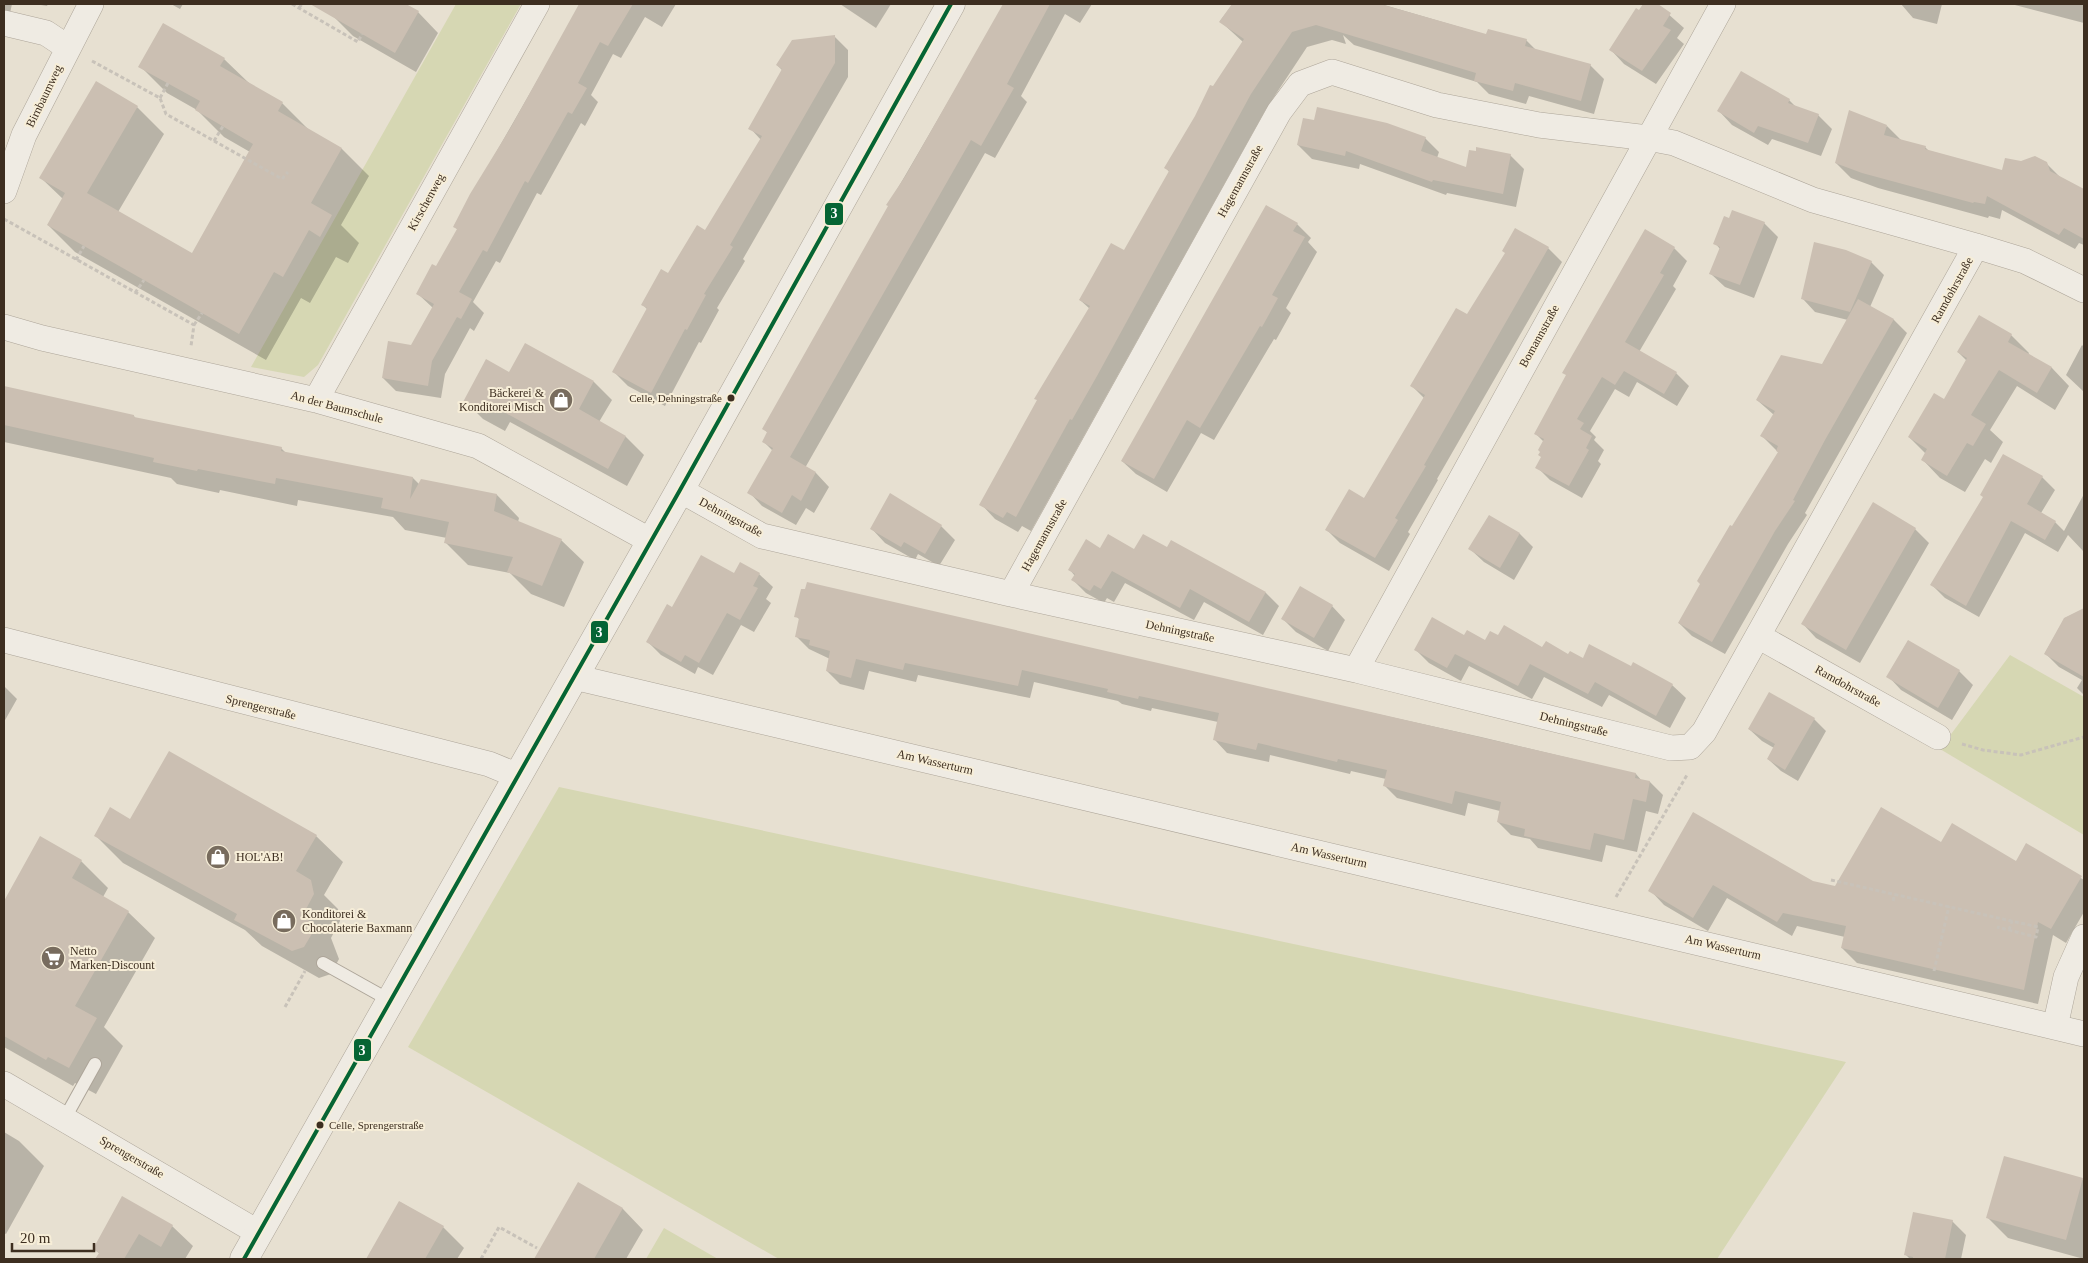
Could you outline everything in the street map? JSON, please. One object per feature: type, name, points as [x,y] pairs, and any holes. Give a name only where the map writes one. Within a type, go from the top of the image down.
[{"type":"street","name":"Birnbaumweg","points":[[4,191],[24,135],[67,47],[91,4]]},
{"type":"street","name":"Kirschenweg","points":[[316,400],[537,4]]},
{"type":"street","points":[[244,1259],[680,490],[951,4]]},
{"type":"street","name":"Bomannstraße","points":[[1356,670],[1723,4]]},
{"type":"street","points":[[4,23],[46,33],[67,47]]},
{"type":"street","name":"Hagemannstraße","points":[[1011,594],[1279,112],[1300,84],[1332,72],[1437,105],[1538,125],[1648,138]]},
{"type":"street","name":"Ramdohrstraße","points":[[1648,138],[1674,143],[1813,200],[1976,246],[1704,732],[1690,747]]},
{"type":"street","points":[[1976,246],[2025,261],[2084,290]]},
{"type":"street","name":"An der Baumschule","points":[[4,327],[42,338],[316,400],[478,446],[650,540]]},
{"type":"street","name":"Dehningstraße","points":[[680,490],[762,536],[1011,594],[1356,670],[1671,748],[1690,747]]},
{"type":"street","name":"Ramdohrstraße","points":[[1758,636],[1938,737]]},
{"type":"street","name":"Sprengerstraße","points":[[4,640],[489,764],[518,776]]},
{"type":"street","name":"Am Wasserturm","points":[[574,678],[1603,919],[2084,1034]]},
{"type":"street","points":[[2054,1027],[2066,977],[2084,937]]},
{"type":"street","name":"Sprengerstraße","points":[[4,1084],[259,1233]]},
{"type":"lane","points":[[323,963],[391,1000]]},
{"type":"lane","points":[[65,1118],[95,1064]]},
{"type":"path","points":[[292,4],[358,42],[362,34]]},
{"type":"path","points":[[300,8],[302,4]]},
{"type":"path","points":[[67,47],[160,98],[166,114],[282,179],[288,172]]},
{"type":"path","points":[[160,98],[168,83]]},
{"type":"path","points":[[214,141],[223,126]]},
{"type":"path","points":[[4,219],[194,325]]},
{"type":"path","points":[[76,260],[84,246]]},
{"type":"path","points":[[135,293],[144,280]]},
{"type":"path","points":[[187,371],[194,325],[202,313]]},
{"type":"path","points":[[1938,737],[1983,750],[2021,755],[2084,737]]},
{"type":"path","points":[[1603,919],[1687,774],[1690,747]]},
{"type":"path","points":[[1830,880],[2038,927],[2036,937],[1997,927]]},
{"type":"path","points":[[1893,901],[1894,894]]},
{"type":"path","points":[[1928,996],[1949,906]]},
{"type":"path","points":[[2009,930],[2012,921]]},
{"type":"path","points":[[285,1007],[308,967],[323,963]]},
{"type":"path","points":[[481,1259],[499,1227],[537,1248]]},
{"type":"green space","points":[[456,4],[521,4],[318,365],[304,377],[251,367]]},
{"type":"green space","points":[[2010,655],[2084,697],[2084,835],[1940,749]]},
{"type":"green space","points":[[559,787],[1846,1062],[1717,1259],[779,1259],[408,1047]]},
{"type":"green space","points":[[664,1228],[718,1259],[646,1259]]},
{"type":"building","points":[[310,4],[406,4],[419,11],[395,53]]},
{"type":"building","points":[[579,4],[633,4],[608,46],[600,42],[578,83],[587,88],[572,114],[568,112],[528,183],[525,181],[487,252],[483,250],[459,292],[472,299],[461,319],[457,317],[432,361],[428,386],[382,378],[388,341],[411,345],[434,304],[416,294],[432,264],[436,266],[457,229],[453,227],[470,194],[511,127]]},
{"type":"building","points":[[1003,4],[1050,4],[1007,84],[1014,88],[981,146],[971,140],[790,457],[816,472],[801,501],[792,495],[782,513],[747,493],[773,448],[762,442],[767,432],[762,429],[888,206],[886,205],[906,175]]},
{"type":"building","points":[[1232,4],[1380,4],[1486,34],[1488,29],[1527,39],[1525,46],[1591,64],[1581,101],[1515,83],[1513,91],[1474,81],[1476,73],[1316,25],[1292,32],[1251,94],[1097,376],[1072,420],[1070,419],[1016,517],[1007,512],[1003,518],[979,505],[1037,400],[1034,399],[1090,306],[1079,300],[1111,243],[1124,250],[1169,171],[1164,168],[1195,116],[1210,85],[1213,86],[1244,39],[1219,22]]},
{"type":"building","points":[[1643,4],[1658,4],[1671,13],[1663,26],[1671,30],[1642,71],[1609,50],[1636,8],[1639,10]]},
{"type":"building","points":[[163,23],[225,58],[220,66],[283,102],[278,111],[342,148],[311,203],[332,215],[320,237],[309,230],[283,277],[274,272],[239,334],[47,225],[65,193],[39,178],[96,81],[138,106],[87,193],[192,253],[253,144],[195,110],[200,101],[138,67]]},
{"type":"building","points":[[835,35],[835,63],[730,245],[733,247],[704,294],[706,295],[687,330],[685,329],[651,393],[612,372],[647,308],[641,305],[661,269],[668,273],[697,225],[705,230],[762,136],[748,129],[782,69],[776,65],[792,40]]},
{"type":"building","points":[[1741,71],[1790,99],[1788,103],[1819,114],[1808,143],[1758,126],[1754,133],[1717,111]]},
{"type":"building","points":[[1317,107],[1387,123],[1426,137],[1421,151],[1466,167],[1469,150],[1476,151],[1476,147],[1511,154],[1503,194],[1433,180],[1432,182],[1346,151],[1345,156],[1297,145],[1303,118],[1314,120]]},
{"type":"building","points":[[1849,110],[1887,125],[1884,135],[1926,146],[1925,149],[2002,170],[2005,158],[2021,161],[2035,156],[2047,162],[2050,171],[2084,189],[2084,239],[2064,228],[2059,235],[1987,196],[1985,204],[1973,203],[1862,173],[1835,163]]},
{"type":"building","points":[[1266,205],[1298,223],[1293,231],[1305,237],[1272,295],[1278,298],[1200,428],[1187,420],[1154,479],[1121,461]]},
{"type":"building","points":[[1732,210],[1765,222],[1740,285],[1709,274],[1720,247],[1713,244],[1724,216],[1729,218]]},
{"type":"building","points":[[1515,228],[1549,247],[1424,465],[1426,466],[1395,518],[1398,520],[1375,558],[1325,530],[1349,489],[1364,498],[1425,395],[1410,386],[1456,308],[1467,314],[1505,253],[1502,251]]},
{"type":"building","points":[[1645,229],[1675,247],[1660,273],[1664,275],[1625,342],[1677,372],[1664,394],[1624,371],[1615,385],[1602,377],[1577,419],[1584,423],[1580,429],[1592,436],[1586,448],[1589,450],[1569,486],[1535,468],[1541,457],[1538,455],[1540,452],[1538,450],[1544,439],[1534,434],[1566,375],[1562,373]]},
{"type":"building","points":[[1814,242],[1846,250],[1872,261],[1850,312],[1801,299]]},
{"type":"building","points":[[1858,299],[1894,319],[1825,440],[1793,500],[1795,501],[1775,531],[1712,642],[1678,623],[1700,584],[1697,581],[1730,525],[1732,526],[1778,452],[1776,451],[1778,446],[1760,436],[1775,411],[1756,400],[1781,355],[1822,364]]},
{"type":"building","points":[[1979,315],[2012,334],[2008,342],[2052,367],[2037,393],[1999,370],[1971,415],[1986,424],[1973,446],[1967,443],[1947,476],[1921,460],[1927,449],[1908,437],[1934,393],[1944,399],[1967,358],[1957,352]]},
{"type":"building","name":"Bäckerei & Konditorei Misch","points":[[525,343],[594,381],[579,409],[626,436],[608,469],[491,405],[487,414],[463,402],[486,359],[509,372]]},
{"type":"building","points":[[4,386],[134,415],[134,417],[282,447],[281,451],[413,477],[410,499],[421,479],[497,494],[494,511],[562,539],[542,586],[507,572],[513,557],[444,543],[449,522],[381,508],[383,498],[276,478],[275,484],[198,469],[197,471],[153,462],[154,458],[4,425]]},
{"type":"building","points":[[2003,454],[2043,476],[2027,504],[2056,521],[2045,540],[2011,521],[1966,606],[1930,585],[1983,497],[1980,495]]},
{"type":"building","points":[[890,493],[942,525],[925,554],[904,542],[901,547],[870,529]]},
{"type":"building","points":[[1873,502],[1916,528],[1846,650],[1801,624]]},
{"type":"building","points":[[1489,515],[1520,533],[1500,568],[1468,549]]},
{"type":"building","points":[[1108,534],[1134,549],[1143,534],[1167,547],[1171,540],[1266,592],[1249,622],[1190,589],[1180,608],[1112,571],[1101,589],[1094,585],[1090,591],[1071,580],[1075,574],[1068,570],[1086,539],[1100,548]]},
{"type":"building","points":[[701,555],[734,573],[740,562],[760,573],[753,586],[758,588],[740,620],[727,613],[699,663],[685,655],[681,662],[646,642],[667,604],[672,607]]},
{"type":"building","points":[[807,582],[1636,773],[1635,778],[1650,781],[1646,802],[1633,799],[1624,840],[1594,833],[1590,850],[1524,836],[1525,829],[1497,822],[1501,802],[1455,791],[1452,804],[1383,786],[1387,770],[1338,759],[1337,762],[1258,743],[1256,750],[1213,740],[1219,713],[1139,696],[1138,699],[1107,692],[1108,689],[1022,670],[1018,686],[905,663],[903,670],[856,659],[851,678],[826,671],[830,651],[809,645],[810,640],[795,637],[799,618],[794,617],[801,589],[805,589]]},
{"type":"building","points":[[1300,586],[1333,605],[1314,638],[1281,619]]},
{"type":"building","points":[[2084,608],[2084,677],[2044,654],[2064,618]]},
{"type":"building","points":[[1432,617],[1464,635],[1467,630],[1485,640],[1490,631],[1498,635],[1504,625],[1542,647],[1546,641],[1568,654],[1570,651],[1583,658],[1589,644],[1631,666],[1633,662],[1673,684],[1656,716],[1595,682],[1588,694],[1530,664],[1518,686],[1455,654],[1447,668],[1414,650]]},
{"type":"building","points":[[1908,640],[1960,670],[1938,708],[1886,677]]},
{"type":"building","points":[[1769,692],[1815,718],[1785,770],[1767,759],[1775,744],[1748,729]]},
{"type":"building","name":"HOL'AB!","points":[[169,751],[317,835],[296,871],[311,880],[314,894],[305,911],[313,932],[304,947],[292,951],[234,920],[237,914],[94,836],[110,807],[130,819]]},
{"type":"building","points":[[1881,807],[1941,842],[1952,823],[2016,861],[2026,843],[2082,876],[2051,929],[2038,922],[2024,990],[1841,948],[1846,926],[1783,913],[1777,922],[1713,885],[1693,918],[1648,891],[1693,812],[1813,881],[1835,886]]},
{"type":"building","name":"Netto Marken-Discount","points":[[40,836],[82,860],[72,878],[129,911],[75,1006],[97,1018],[69,1068],[48,1057],[46,1060],[4,1036],[4,901]]},
{"type":"building","points":[[2004,1156],[2083,1178],[2066,1240],[1986,1218]]},
{"type":"building","points":[[578,1182],[623,1208],[594,1259],[534,1259]]},
{"type":"building","points":[[122,1196],[173,1225],[161,1247],[139,1234],[124,1259],[95,1259],[99,1253],[93,1249]]},
{"type":"building","points":[[399,1201],[444,1226],[425,1259],[366,1259]]},
{"type":"building","points":[[1913,1212],[1953,1220],[1945,1259],[1913,1259],[1913,1257],[1904,1255]]},
{"type":"transit line","name":"3","points":[[244,1259],[680,490],[951,4]]},
{"type":"place","name":"Celle, Dehningstraße","points":[[731,398]]},
{"type":"place","name":"Bäckerei & Konditorei Misch","points":[[561,400]]},
{"type":"place","name":"HOL'AB!","points":[[218,857]]},
{"type":"place","name":"Konditorei & Chocolaterie Baxmann","points":[[284,921]]},
{"type":"place","name":"Netto Marken-Discount","points":[[53,958]]},
{"type":"place","name":"Celle, Sprengerstraße","points":[[320,1125]]}]
